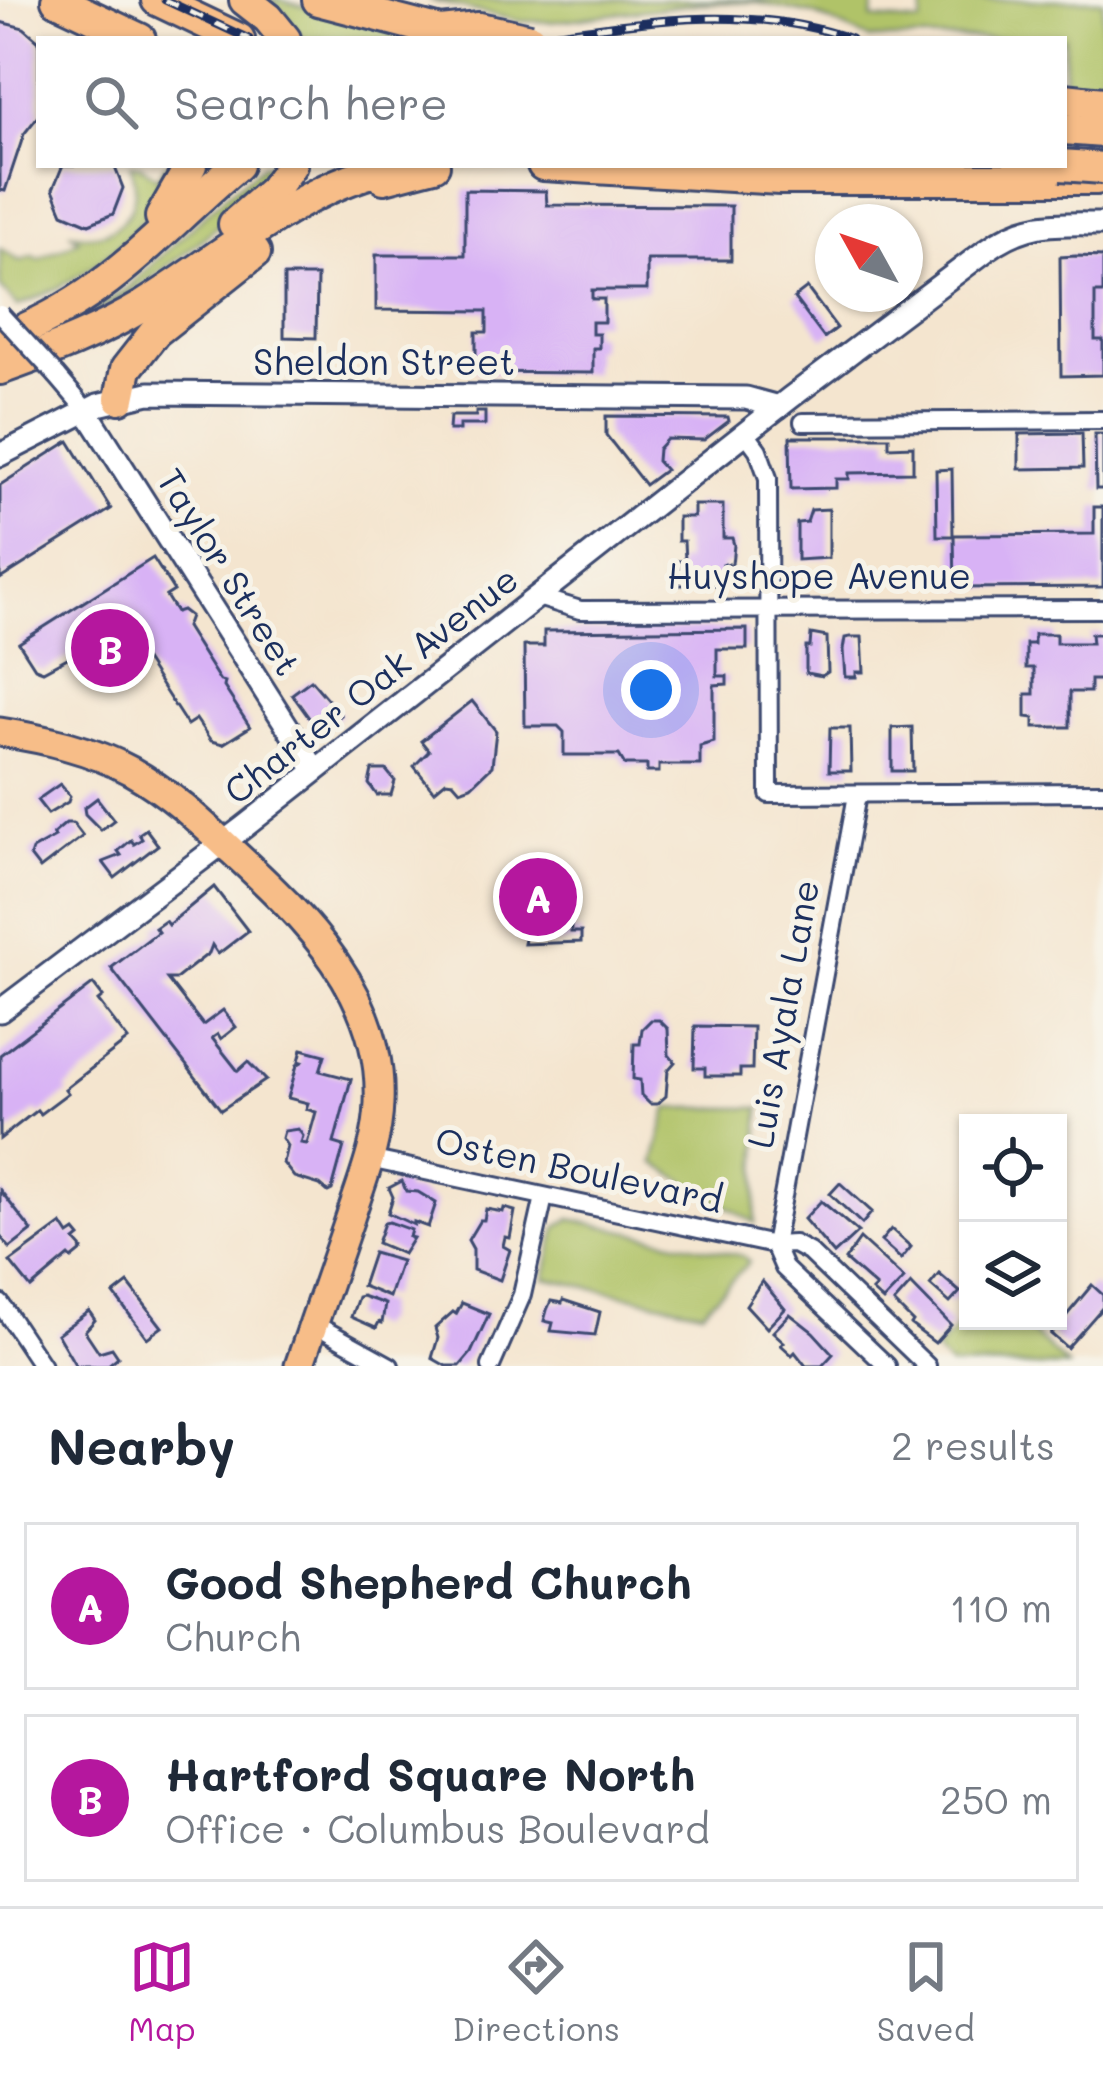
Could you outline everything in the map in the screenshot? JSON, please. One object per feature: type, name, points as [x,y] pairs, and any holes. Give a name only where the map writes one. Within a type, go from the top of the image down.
[{"type":"highway","points":[[57,0],[134,36]]},
{"type":"highway","points":[[157,0],[233,36]]},
{"type":"highway","points":[[245,0],[283,36]]},
{"type":"highway","points":[[378,0],[516,36]]},
{"type":"highway","points":[[331,4],[441,32],[479,28]]},
{"type":"highway","points":[[1067,99],[1103,103]]},
{"type":"highway","points":[[1067,129],[1103,132]]},
{"type":"highway","points":[[1067,165],[1103,168]]},
{"type":"highway","points":[[118,274],[171,204],[189,168]]},
{"type":"highway","points":[[0,339],[67,310],[118,274],[234,168]]},
{"type":"highway","points":[[135,310],[266,197],[289,168]]},
{"type":"highway","points":[[0,369],[80,338],[135,310],[299,202],[348,179],[389,168]]},
{"type":"highway","points":[[120,398],[126,369],[161,326],[295,223],[357,188],[424,168]]},
{"type":"highway","points":[[594,168],[780,179],[1103,179]]},
{"type":"main road","points":[[0,732],[83,750],[128,769],[174,800],[311,929],[355,994],[372,1038],[379,1082],[378,1120],[369,1160],[299,1366]]},
{"type":"street","name":"Charter Oak Avenue","points":[[0,1011],[1005,237],[1036,224],[1103,224]]},
{"type":"street","points":[[0,314],[86,410]]},
{"type":"street","name":"Sheldon Street","points":[[0,455],[86,410],[149,393],[746,398],[779,407]]},
{"type":"street","name":"Taylor Street","points":[[86,410],[315,770]]},
{"type":"street","points":[[803,422],[1103,421]]},
{"type":"street","points":[[747,435],[768,478],[769,794],[1103,792]]},
{"type":"street","name":"Huyshope Avenue","points":[[538,598],[580,610],[1103,608]]},
{"type":"street","name":"Luis Ayala Lane","points":[[774,1245],[857,795]]},
{"type":"street","name":"Osten Boulevard","points":[[369,1160],[774,1245],[794,1244],[927,1366]]},
{"type":"street","points":[[491,1366],[523,1295],[544,1197]]},
{"type":"street","points":[[774,1245],[784,1268],[887,1366]]},
{"type":"street","points":[[0,1303],[42,1366]]},
{"type":"street","points":[[314,1324],[390,1366]]},
{"type":"green space","points":[[268,0],[408,36],[302,36]]},
{"type":"green space","points":[[429,0],[874,0],[872,19],[921,23],[924,0],[1103,0],[1103,84],[1067,81],[1067,36],[863,36],[813,14],[753,2],[519,21]]},
{"type":"green space","points":[[131,168],[144,168],[158,178],[163,168],[179,168],[131,233],[71,281],[18,306],[0,287],[0,249],[20,261],[33,256],[39,259],[79,240],[69,232],[100,234],[113,229],[130,209]]},
{"type":"green space","points":[[259,168],[278,168],[233,213],[152,277],[65,330],[127,288]]},
{"type":"green space","points":[[668,1108],[760,1108],[755,1223],[654,1163]]},
{"type":"green space","points":[[570,1219],[743,1256],[749,1262],[702,1311],[545,1278],[557,1227]]},
{"type":"green space","points":[[959,1326],[959,1330],[1029,1330],[1068,1366],[950,1366],[935,1352]]},
{"type":"building","points":[[0,22],[24,28],[36,38],[36,119],[24,134],[5,191],[0,190]]},
{"type":"building","points":[[62,168],[115,168],[123,188],[113,214],[89,224],[63,213],[53,189]]},
{"type":"building","points":[[465,190],[546,191],[547,205],[731,206],[731,260],[647,260],[647,290],[592,290],[592,299],[604,299],[604,322],[592,322],[592,334],[599,334],[599,348],[593,348],[593,373],[476,372],[476,332],[487,332],[487,311],[376,310],[376,255],[465,255]]},
{"type":"building","points":[[1060,257],[1103,257],[1103,293],[1095,293],[1095,340],[1103,340],[1103,375],[1061,376]]},
{"type":"building","points":[[284,276],[317,276],[316,338],[284,337]]},
{"type":"building","points":[[807,288],[815,299],[815,312],[825,312],[837,328],[824,338],[794,298]]},
{"type":"building","points":[[476,412],[485,412],[485,425],[449,430],[450,416],[476,416]]},
{"type":"building","points":[[606,416],[728,417],[729,421],[704,440],[667,439],[658,449],[657,461],[665,470],[645,485],[606,435]]},
{"type":"building","points":[[1082,433],[1083,468],[1019,469],[1019,434]]},
{"type":"building","points":[[1095,434],[1103,434],[1103,489],[1096,489]]},
{"type":"building","points":[[790,437],[889,437],[889,447],[913,446],[913,472],[849,473],[849,479],[836,479],[836,488],[791,489]]},
{"type":"building","points":[[69,441],[111,509],[0,579],[0,485]]},
{"type":"building","points":[[952,469],[953,536],[937,536],[936,470]]},
{"type":"building","points":[[694,505],[723,505],[723,538],[732,538],[734,545],[732,564],[723,564],[723,585],[679,585],[678,561],[685,561],[684,541],[678,541],[678,517],[694,517]]},
{"type":"building","points":[[1094,507],[1103,507],[1103,587],[955,588],[954,535],[1094,534]]},
{"type":"building","points":[[829,509],[829,558],[797,560],[797,523],[807,522],[811,510]]},
{"type":"building","points":[[153,558],[174,591],[166,596],[176,612],[190,616],[186,627],[250,727],[223,744],[211,741],[196,719],[187,725],[145,660],[133,668],[130,682],[115,679],[118,665],[110,653],[82,670],[73,655],[43,671],[35,668],[19,643]]},
{"type":"building","points":[[747,629],[747,649],[717,649],[717,676],[727,676],[727,684],[714,685],[714,742],[700,746],[700,765],[659,765],[659,772],[647,772],[647,765],[625,765],[619,755],[564,755],[564,732],[558,726],[525,726],[524,646],[544,646],[544,631]]},
{"type":"building","points":[[811,634],[827,637],[828,672],[822,676],[806,673]]},
{"type":"building","points":[[1034,634],[1056,634],[1056,643],[1092,643],[1091,634],[1103,634],[1103,680],[1090,680],[1090,692],[1070,692],[1070,727],[1034,727],[1034,718],[1026,717],[1026,694],[1034,694],[1034,668],[1026,668],[1026,644],[1034,644]]},
{"type":"building","points":[[862,637],[864,672],[845,677],[845,638]]},
{"type":"building","points":[[311,680],[341,715],[320,733],[292,694]]},
{"type":"building","points":[[472,701],[496,731],[492,766],[471,786],[460,790],[446,781],[434,791],[414,766],[429,751],[421,741]]},
{"type":"building","points":[[912,727],[913,771],[892,771],[892,728]]},
{"type":"building","points":[[830,728],[850,728],[851,771],[829,771]]},
{"type":"building","points":[[372,770],[386,770],[395,781],[391,795],[377,795],[369,784]]},
{"type":"building","points":[[60,784],[70,796],[68,802],[48,814],[37,800]]},
{"type":"building","points":[[97,798],[114,820],[101,830],[84,808]]},
{"type":"building","points":[[66,823],[73,823],[83,836],[40,869],[30,856],[32,850],[55,837]]},
{"type":"building","points":[[146,829],[158,845],[115,878],[103,862],[121,855],[118,851],[131,840],[134,844],[142,839],[139,834]]},
{"type":"building","points":[[556,865],[570,883],[571,932],[581,932],[581,942],[524,944],[526,933],[537,933],[537,906],[516,906],[516,913],[507,913],[504,888],[529,888],[529,875],[545,875],[549,866]]},
{"type":"building","points":[[214,887],[248,931],[218,954],[212,945],[209,953],[176,979],[167,979],[203,1025],[223,1010],[236,1027],[221,1039],[218,1034],[212,1038],[238,1071],[248,1062],[266,1080],[221,1110],[111,968],[158,932],[155,928],[165,921],[168,925]]},
{"type":"building","points":[[93,984],[103,997],[98,1001],[128,1040],[65,1089],[68,1093],[0,1139],[0,1055]]},
{"type":"building","points":[[651,1020],[659,1020],[668,1029],[669,1055],[675,1062],[668,1070],[666,1096],[657,1104],[641,1095],[640,1080],[633,1079],[634,1044],[640,1044],[642,1029]]},
{"type":"building","points":[[695,1026],[753,1027],[752,1069],[740,1069],[740,1076],[705,1076],[705,1068],[694,1068]]},
{"type":"building","points":[[302,1049],[325,1055],[320,1071],[351,1079],[334,1143],[344,1146],[328,1192],[294,1177],[283,1163],[284,1131],[298,1129],[301,1143],[307,1144],[316,1112],[306,1109],[308,1103],[288,1098]]},
{"type":"building","points":[[402,1181],[406,1191],[436,1203],[428,1227],[388,1213],[393,1197],[389,1188]]},
{"type":"building","points":[[840,1183],[872,1212],[862,1224],[830,1194]]},
{"type":"building","points":[[0,1190],[32,1231],[10,1248],[0,1236]]},
{"type":"building","points":[[821,1201],[858,1232],[834,1254],[804,1219]]},
{"type":"building","points":[[504,1208],[515,1211],[510,1238],[505,1237],[503,1246],[510,1250],[500,1280],[473,1270],[468,1240],[484,1220],[486,1209],[503,1212]]},
{"type":"building","points":[[384,1223],[411,1230],[409,1237],[413,1238],[403,1254],[377,1243]]},
{"type":"building","points":[[62,1224],[69,1235],[75,1231],[80,1237],[75,1241],[83,1250],[31,1288],[10,1262]]},
{"type":"building","points":[[891,1229],[911,1247],[901,1259],[881,1241]]},
{"type":"building","points":[[860,1239],[904,1279],[883,1301],[872,1291],[876,1287],[845,1260]]},
{"type":"building","points":[[373,1253],[401,1261],[389,1297],[362,1286]]},
{"type":"building","points":[[939,1274],[959,1293],[950,1303],[930,1285]]},
{"type":"building","points":[[762,1281],[785,1309],[767,1328],[746,1305]]},
{"type":"building","points":[[128,1283],[162,1327],[147,1338],[114,1294]]},
{"type":"building","points":[[911,1284],[951,1325],[935,1343],[911,1325],[894,1303]]},
{"type":"building","points":[[1092,1285],[1103,1295],[1103,1307],[1067,1348],[1051,1334],[1067,1330],[1067,1315]]},
{"type":"building","points":[[362,1296],[385,1304],[382,1323],[376,1328],[351,1317]]},
{"type":"building","points":[[563,1300],[600,1312],[595,1335],[551,1331],[553,1323],[544,1321],[547,1310],[551,1301]]},
{"type":"building","points":[[462,1303],[489,1314],[471,1353],[460,1366],[446,1366],[432,1358],[438,1338],[435,1328],[456,1314]]},
{"type":"building","points":[[89,1311],[95,1320],[85,1331],[99,1352],[112,1348],[118,1357],[107,1366],[76,1366],[57,1334]]},
{"type":"building","points":[[790,1314],[833,1354],[822,1366],[806,1366],[773,1332]]},
{"type":"railway","points":[[165,0],[243,36]]},
{"type":"railway","points":[[537,36],[725,18],[809,27],[840,36]]},
{"type":"railway","points":[[1067,155],[1103,174]]},
{"type":"place","name":"Hartford Square North","points":[[110,648]]},
{"type":"place","name":"Good Shepherd Church","points":[[538,897]]}]
